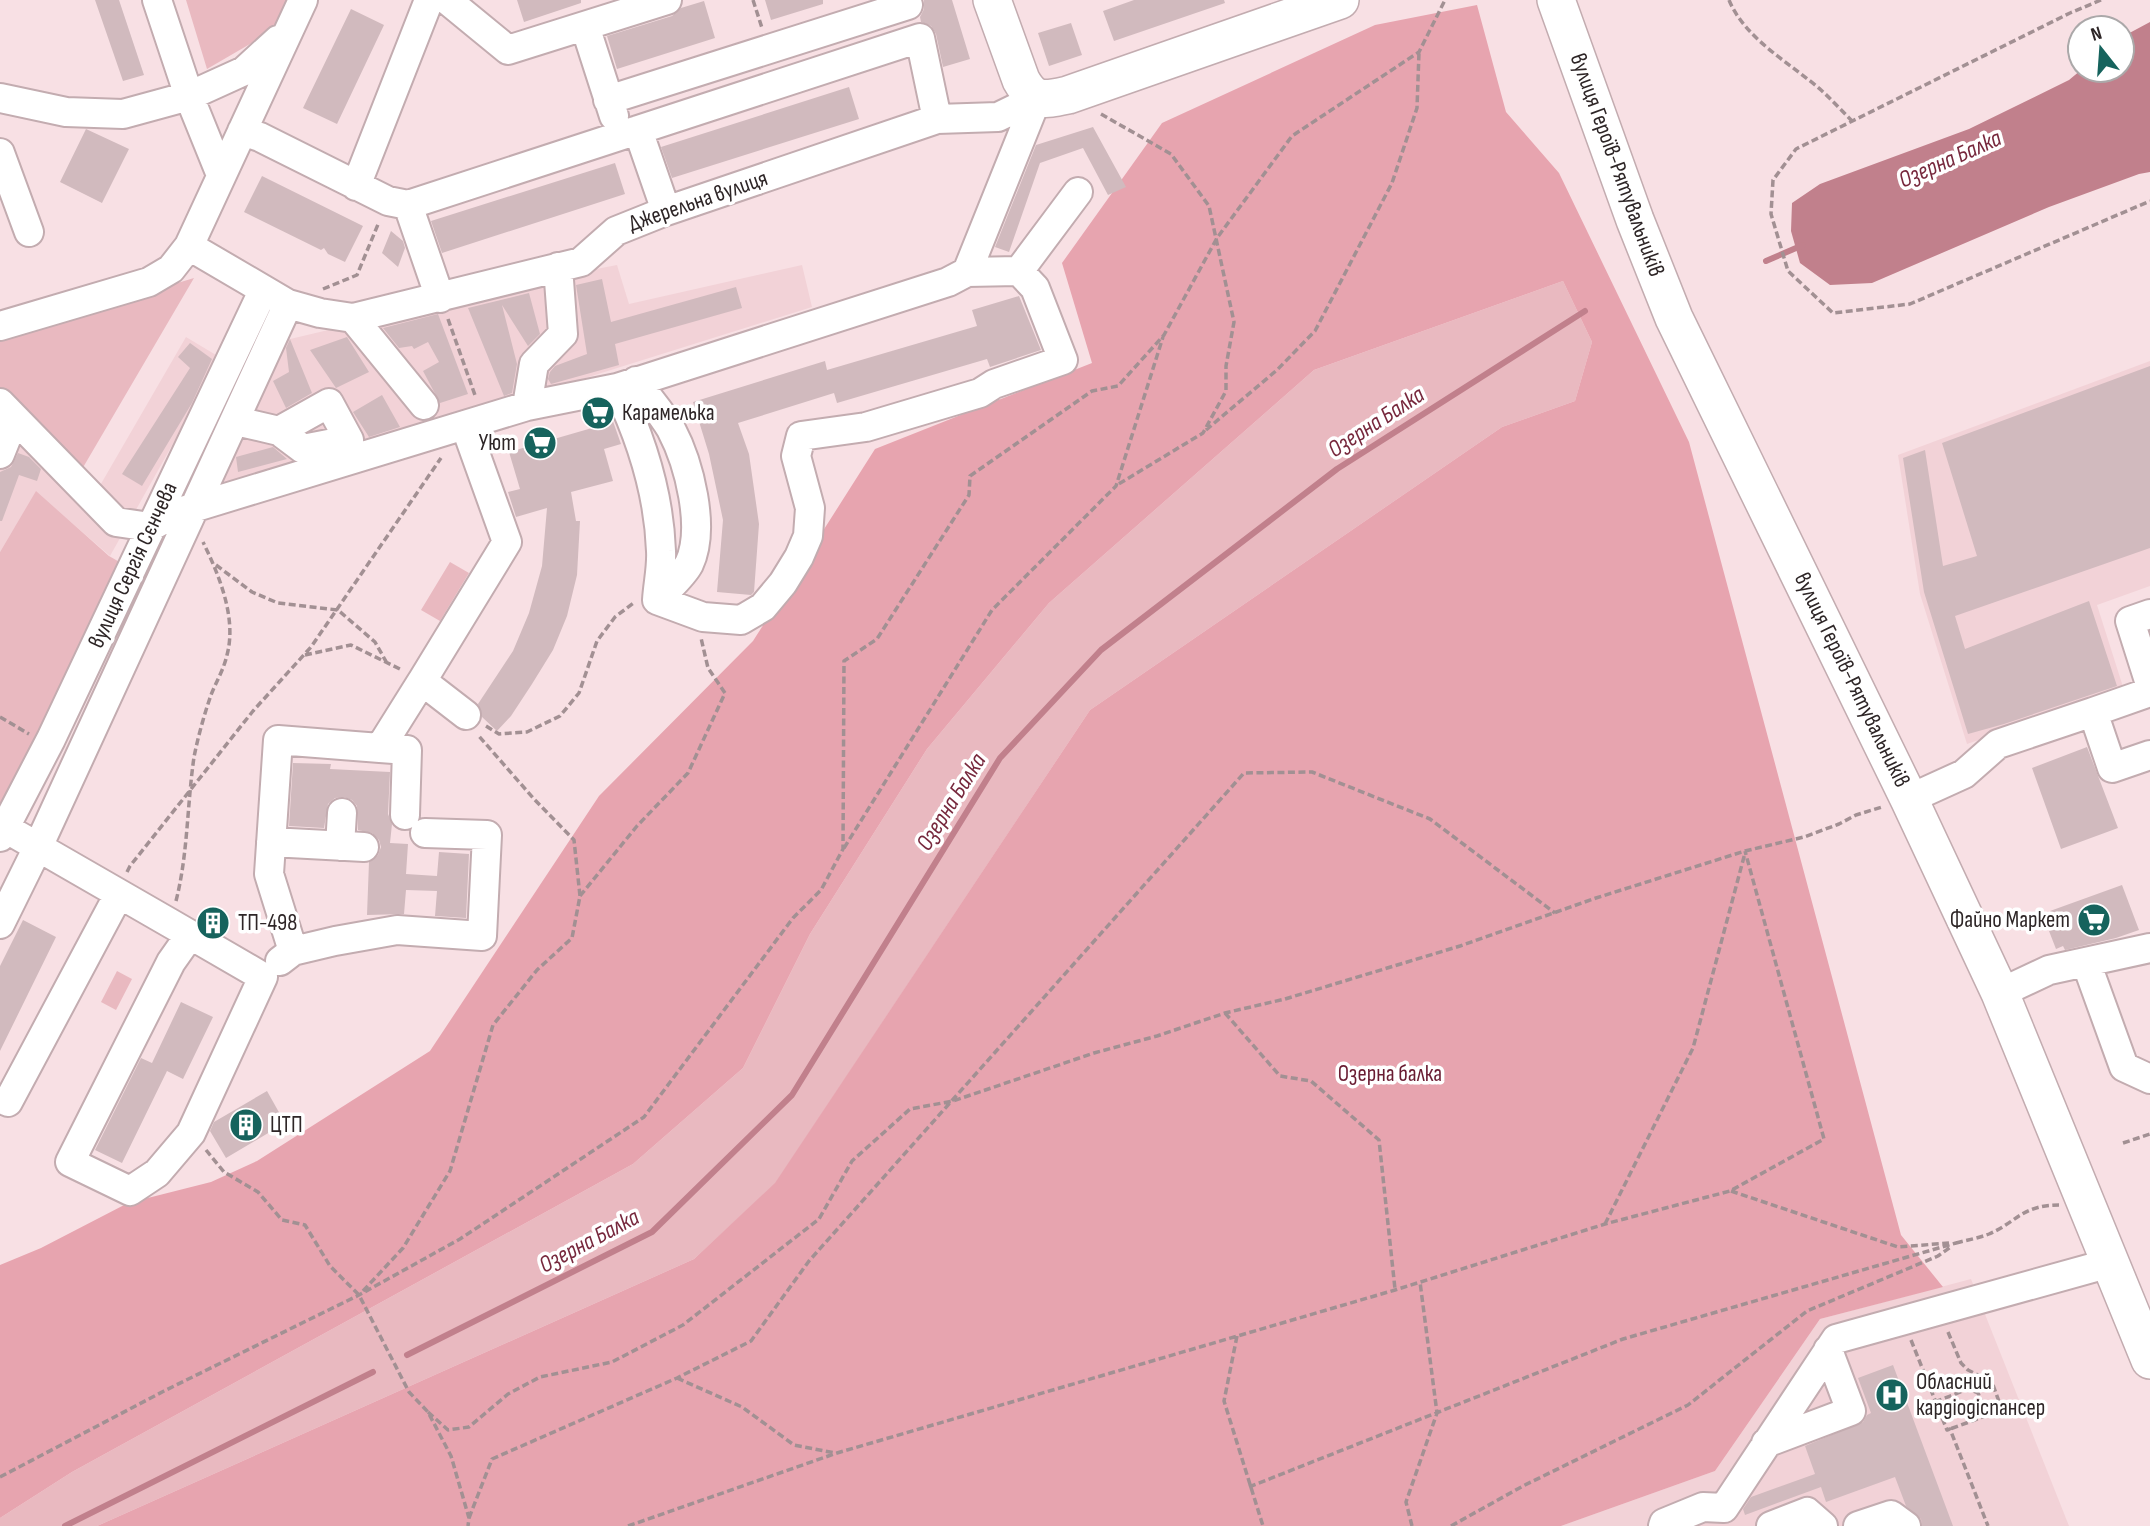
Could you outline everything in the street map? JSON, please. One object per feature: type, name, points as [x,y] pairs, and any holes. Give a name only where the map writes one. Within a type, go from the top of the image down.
[{"type":"main road","points":[[992,0],[1020,80],[1027,92],[1053,97]]},
{"type":"main road","name":"Джерельна вулиця","points":[[1053,97],[1340,0]]},
{"type":"main road","name":"вулиця Героїв-Рятувальників","points":[[1556,0],[1635,220],[1674,318],[1909,799],[2000,993],[2150,1360]]},
{"type":"street","points":[[157,0],[189,96],[221,176]]},
{"type":"street","points":[[0,326],[149,282],[171,269],[190,246],[303,0]]},
{"type":"street","points":[[356,186],[429,0]]},
{"type":"street","points":[[447,0],[508,50],[584,26],[616,8],[667,0]]},
{"type":"street","points":[[608,100],[907,3],[920,38],[937,119]]},
{"type":"street","points":[[584,26],[608,100],[629,133],[666,211]]},
{"type":"street","points":[[0,98],[65,112],[124,114],[189,96],[244,71],[288,31]]},
{"type":"street","points":[[242,131],[260,137],[356,186],[398,203],[629,133],[920,38]]},
{"type":"street","points":[[967,272],[1053,97]]},
{"type":"street","name":"Джерельна вулиця","points":[[190,246],[288,304],[353,318],[581,262],[616,230],[666,211],[937,119],[998,117],[1053,97]]},
{"type":"street","points":[[0,153],[29,232]]},
{"type":"street","points":[[1019,271],[1078,192]]},
{"type":"street","points":[[398,203],[440,298]]},
{"type":"street","points":[[527,406],[534,363],[563,334],[558,267]]},
{"type":"street","points":[[7,411],[116,522],[150,527],[173,513],[349,450],[474,422],[527,406],[627,385],[948,282],[967,272],[1019,271],[1035,288],[1063,360],[994,384],[980,393],[878,424],[801,436],[796,456],[810,508],[808,536],[783,583],[763,607],[741,620],[703,617],[657,600]]},
{"type":"street","name":"вулиця Сергія Сєнчева","points":[[2,832],[51,739],[263,291]]},
{"type":"street","points":[[0,924],[236,421],[288,304]]},
{"type":"street","points":[[353,318],[424,405]]},
{"type":"street","points":[[627,385],[632,419],[653,481],[661,552],[657,600]]},
{"type":"street","points":[[627,385],[670,429],[688,471],[695,513],[696,544],[688,566],[657,600]]},
{"type":"street","points":[[279,430],[329,403],[349,450]]},
{"type":"street","points":[[0,454],[7,411]]},
{"type":"street","points":[[236,421],[279,430],[303,449],[349,450]]},
{"type":"street","points":[[380,748],[507,542],[474,422]]},
{"type":"street","points":[[2150,614],[2130,621],[2150,684]]},
{"type":"street","points":[[425,677],[466,715]]},
{"type":"street","points":[[1909,799],[1965,774],[1998,744],[2150,692]]},
{"type":"street","points":[[2093,712],[2112,768],[2150,755]]},
{"type":"street","points":[[173,925],[171,962],[70,1162],[130,1191],[157,1173],[191,1133],[263,977],[293,951],[397,930],[482,936],[487,835],[415,824],[407,750],[278,740],[269,874],[293,951]]},
{"type":"street","points":[[271,842],[352,846],[342,813]]},
{"type":"street","points":[[2,832],[38,847],[263,977]]},
{"type":"street","points":[[8,1102],[119,894]]},
{"type":"street","points":[[2000,993],[2049,970],[2150,948]]},
{"type":"street","points":[[2086,962],[2124,1067],[2150,1079]]},
{"type":"street","points":[[1663,1526],[1664,1523],[1703,1507],[1724,1517],[1766,1443],[1836,1339],[2110,1263]]},
{"type":"street","points":[[1766,1443],[1851,1411],[1828,1350]]},
{"type":"street","points":[[1771,1526],[1807,1513],[1823,1526]]},
{"type":"street","points":[[1858,1526],[1891,1515],[1906,1526]]},
{"type":"path","points":[[753,0],[769,49]]},
{"type":"path","points":[[0,1477],[164,1391],[359,1295],[460,1239],[644,1116],[793,918],[821,890],[843,849],[992,610],[1116,486],[1203,433],[1277,370],[1315,331],[1392,183],[1417,108],[1419,52],[1445,0]]},
{"type":"path","points":[[1729,0],[1737,18],[1786,63],[1821,90],[1852,121]]},
{"type":"path","points":[[2101,0],[1796,149],[1773,180],[1771,214],[1788,271],[1833,313],[1910,304],[2150,201]]},
{"type":"path","points":[[1116,486],[1164,335],[1217,238],[1292,136],[1419,52]]},
{"type":"path","points":[[1053,97],[1171,154],[1209,206],[1234,322],[1226,366],[1226,391],[1203,433]]},
{"type":"path","points":[[288,304],[357,275],[398,203]]},
{"type":"path","points":[[119,894],[130,866],[253,711],[303,655],[338,610],[384,539],[474,422],[440,298]]},
{"type":"path","points":[[843,849],[844,661],[877,639],[969,495],[970,476],[1092,391],[1118,386],[1164,335]]},
{"type":"path","points":[[173,925],[185,864],[195,755],[228,654],[228,613],[214,564],[200,535],[198,511],[195,507]]},
{"type":"path","points":[[214,564],[252,592],[278,603],[338,610],[375,642],[388,665]]},
{"type":"path","points":[[466,715],[499,734],[527,732],[560,716],[579,692],[597,641],[615,617],[635,602],[657,600]]},
{"type":"path","points":[[580,896],[636,826],[688,773],[725,693],[708,668],[698,628],[703,617]]},
{"type":"path","points":[[303,655],[351,645],[388,665],[425,677]]},
{"type":"path","points":[[359,1295],[403,1248],[450,1171],[493,1025],[537,970],[572,938],[580,896],[574,840],[482,740],[466,715]]},
{"type":"path","points":[[0,717],[27,733],[51,739]]},
{"type":"path","points":[[468,1518],[492,1459],[677,1378],[751,1341],[809,1261],[1244,773],[1312,772],[1430,819],[1555,913]]},
{"type":"path","points":[[191,1133],[224,1172],[258,1192],[282,1220],[305,1225],[330,1266],[359,1295],[409,1392],[448,1430],[469,1427],[508,1394],[540,1377],[612,1362],[683,1325],[819,1219],[852,1161],[910,1109],[953,1101],[1094,1053],[1460,946],[1745,851],[1804,837],[1856,815],[1909,799]]},
{"type":"path","points":[[628,1526],[837,1453],[1395,1290],[1605,1224],[1730,1191],[1824,1139],[1745,851]]},
{"type":"path","points":[[1605,1224],[1693,1048],[1745,851]]},
{"type":"path","points":[[1225,1013],[1280,1076],[1311,1081],[1379,1140],[1395,1290]]},
{"type":"path","points":[[2123,1143],[2150,1134]]},
{"type":"path","points":[[1730,1191],[1898,1247],[1956,1243]]},
{"type":"path","points":[[1249,1487],[1623,1339],[1990,1234],[2017,1216],[2041,1205],[2085,1201]]},
{"type":"path","points":[[1451,1526],[1523,1486],[1688,1405],[1807,1311],[1938,1256],[1956,1243]]},
{"type":"path","points":[[1412,1526],[1406,1502],[1437,1413],[1420,1282]]},
{"type":"path","points":[[1903,1321],[1947,1430],[2002,1410],[1992,1382],[1968,1370],[1961,1363],[1940,1311]]},
{"type":"path","points":[[1237,1336],[1224,1401],[1263,1526]]},
{"type":"path","points":[[677,1378],[742,1407],[794,1444],[837,1453]]},
{"type":"path","points":[[1936,1402],[1968,1389],[1978,1393],[1987,1415]]},
{"type":"path","points":[[428,1412],[451,1457],[468,1526]]},
{"type":"path","points":[[1950,1429],[1988,1526]]},
{"type":"shaded area","points":[[186,0],[292,0],[281,26],[207,69]]},
{"type":"shaded area","points":[[617,265],[629,304],[802,265],[812,307],[222,492],[222,471],[286,340],[539,280]]},
{"type":"shaded area","points":[[194,278],[78,476],[0,397],[0,337]]},
{"type":"shaded area","points":[[1563,281],[1592,342],[1575,401],[1502,427],[1090,710],[775,1184],[694,1259],[97,1526],[0,1526],[0,1518],[72,1472],[633,1164],[743,1068],[810,934],[927,749],[1049,603],[1314,370]]},
{"type":"shaded area","points":[[186,337],[221,358],[110,556],[36,492],[0,552],[0,427],[40,453],[87,508]]},
{"type":"shaded area","points":[[2150,361],[2150,586],[2097,605],[2124,690],[1967,744],[1920,594],[1898,455]]},
{"type":"shaded area","points":[[36,491],[109,556],[123,564],[0,806],[0,552]]},
{"type":"shaded area","points":[[450,562],[469,573],[440,621],[421,610]]},
{"type":"shaded area","points":[[117,971],[132,979],[116,1010],[101,1002]]},
{"type":"shaded area","name":"Обласний кардіодіспансер","points":[[1971,1279],[2069,1526],[1561,1526],[1715,1471],[1820,1319]]},
{"type":"green space","name":"Озерна балка","points":[[1477,5],[1506,112],[1559,173],[1689,442],[1901,1235],[1943,1287],[1820,1319],[1715,1471],[1561,1526],[97,1526],[694,1259],[775,1183],[1090,710],[1502,427],[1575,401],[1592,342],[1563,281],[1314,370],[1049,603],[927,749],[810,934],[743,1068],[633,1164],[72,1472],[0,1518],[0,1265],[41,1248],[128,1203],[211,1182],[257,1161],[430,1051],[599,796],[753,641],[875,449],[1092,363],[1062,263],[1162,123],[1375,25]]},
{"type":"water","points":[[2150,22],[2150,172],[2049,207],[1872,283],[1830,285],[1800,263],[1791,231],[1792,203],[1820,184],[1969,129],[2066,81],[2066,84],[2136,84],[2136,30]]},
{"type":"building","points":[[95,0],[119,0],[144,75],[123,81]]},
{"type":"building","points":[[517,0],[581,0],[581,3],[524,22]]},
{"type":"building","points":[[765,0],[823,0],[823,4],[771,20]]},
{"type":"building","points":[[924,0],[952,0],[970,59],[943,67],[936,34],[931,26],[921,22]]},
{"type":"building","points":[[1134,0],[1224,0],[1225,3],[1114,41],[1103,11]]},
{"type":"building","points":[[704,1],[715,38],[617,69],[607,36],[672,16],[681,8]]},
{"type":"building","points":[[351,9],[384,25],[337,124],[303,108]]},
{"type":"building","points":[[1071,23],[1082,55],[1049,66],[1038,33]]},
{"type":"building","points":[[849,87],[859,119],[672,178],[661,147]]},
{"type":"building","points":[[1093,127],[1126,187],[1108,195],[1083,148],[1040,163],[1009,252],[995,247],[1036,145]]},
{"type":"building","points":[[86,129],[129,149],[102,203],[60,182]]},
{"type":"building","points":[[615,163],[625,194],[442,253],[431,221]]},
{"type":"building","points":[[262,176],[363,226],[345,262],[328,254],[324,248],[321,250],[244,212]]},
{"type":"building","points":[[391,231],[403,241],[405,248],[398,267],[382,253]]},
{"type":"building","points":[[602,279],[611,322],[736,287],[742,308],[615,344],[619,365],[551,384],[548,379],[555,366],[587,354],[576,285]]},
{"type":"building","points":[[529,293],[540,334],[528,346],[502,305],[517,364],[512,393],[504,396],[468,308]]},
{"type":"building","points":[[1019,296],[1041,350],[990,367],[987,359],[837,403],[834,393],[738,423],[749,454],[759,524],[754,592],[751,595],[717,592],[723,520],[709,454],[693,402],[825,361],[827,370],[977,326],[972,310]]},
{"type":"building","points":[[438,314],[468,394],[440,403],[423,371],[439,362],[428,342],[414,349],[412,346],[399,348],[383,328]]},
{"type":"building","points":[[347,337],[369,372],[336,388],[310,350]]},
{"type":"building","points":[[290,339],[312,393],[286,408],[273,381],[289,372],[286,348]]},
{"type":"building","points":[[190,343],[212,359],[192,403],[142,486],[122,474],[190,368],[178,357]]},
{"type":"building","points":[[2150,366],[2150,548],[1955,616],[1965,649],[2089,601],[2117,686],[1968,734],[1924,592],[1903,458],[1925,450],[1943,566],[1977,556],[1942,443]]},
{"type":"building","points":[[382,395],[400,427],[369,437],[353,412]]},
{"type":"building","points":[[609,410],[621,444],[604,449],[613,481],[571,492],[576,521],[580,521],[577,575],[567,616],[553,650],[511,716],[497,731],[482,717],[478,704],[513,651],[529,613],[542,566],[547,508],[516,517],[508,492],[520,489],[509,452],[592,428],[589,416]]},
{"type":"building","points":[[273,447],[287,459],[238,472],[236,457]]},
{"type":"building","points":[[18,453],[29,457],[41,469],[37,481],[19,475],[0,521],[0,472],[11,467]]},
{"type":"building","points":[[2087,747],[2118,828],[2061,849],[2032,768]]},
{"type":"building","points":[[293,763],[331,764],[330,769],[390,772],[390,843],[408,844],[406,874],[437,876],[439,852],[469,854],[466,918],[435,916],[437,891],[406,890],[404,914],[367,915],[369,862],[378,855],[381,847],[379,840],[372,833],[358,830],[357,806],[344,797],[335,798],[328,804],[324,828],[289,826]]},
{"type":"building","name":"Файно Маркет","points":[[2122,885],[2139,930],[2065,950],[2063,946],[2056,949],[2049,931],[2056,928],[2050,911]]},
{"type":"building","name":"ТП-498","points":[[206,910],[228,922],[222,934],[200,921]]},
{"type":"building","points":[[23,920],[56,937],[0,1051],[0,966]]},
{"type":"building","points":[[181,1002],[213,1017],[183,1079],[167,1071],[122,1163],[95,1150],[141,1058],[152,1063]]},
{"type":"building","name":"ЦТП","points":[[267,1091],[285,1123],[226,1158],[210,1131],[214,1122]]},
{"type":"building","points":[[1893,1365],[1953,1526],[1922,1526],[1921,1519],[1906,1506],[1895,1477],[1826,1502],[1821,1487],[1745,1515],[1743,1509],[1751,1497],[1815,1474],[1805,1446],[1863,1422],[1871,1413],[1858,1378]]},
{"type":"waterway","name":"Озерна Балка","points":[[1766,261],[1803,245]]},
{"type":"waterway","name":"Озерна Балка","points":[[407,1355],[652,1232],[792,1095],[1000,758],[1101,650],[1337,469],[1585,311]]},
{"type":"waterway","name":"Озерна Балка","points":[[65,1526],[373,1372]]},
{"type":"place","name":"Карамелька","points":[[598,413]]},
{"type":"place","name":"Уют","points":[[540,443]]},
{"type":"place","name":"Файно Маркет","points":[[2094,920]]},
{"type":"place","name":"ТП-498","points":[[213,923]]},
{"type":"place","name":"ЦТП","points":[[246,1125]]},
{"type":"place","name":"Обласний кардіодіспансер","points":[[1892,1395]]}]
